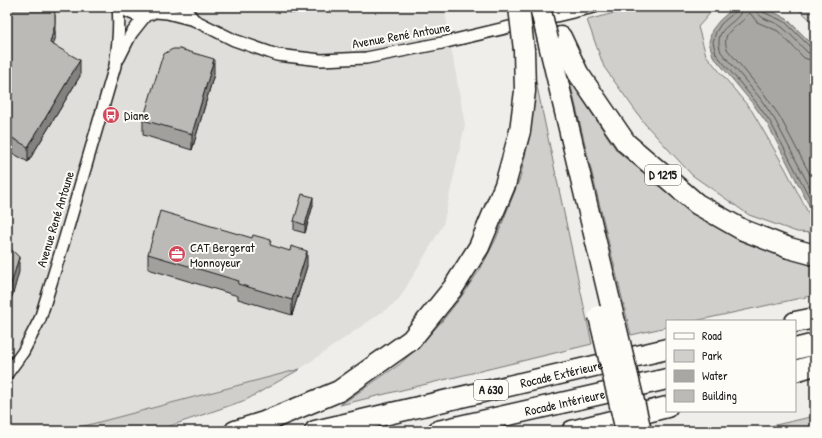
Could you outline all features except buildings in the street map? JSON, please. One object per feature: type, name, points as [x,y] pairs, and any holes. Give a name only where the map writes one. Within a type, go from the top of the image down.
[{"type":"highway","points":[[519,7],[543,43]]},
{"type":"highway","points":[[235,431],[264,422],[339,391],[411,340],[453,288],[479,247],[506,185],[520,132],[525,91],[543,43],[528,7]]},
{"type":"highway","name":"D 1215","points":[[540,7],[543,43],[603,302],[641,431]]},
{"type":"highway","name":"D 1215","points":[[543,43],[552,7]]},
{"type":"highway","name":"D 1215","points":[[543,43],[578,73],[626,142],[697,204],[743,230],[789,248],[815,255]]},
{"type":"highway","points":[[603,302],[626,431]]},
{"type":"highway","points":[[796,322],[815,318]]},
{"type":"highway","points":[[796,349],[815,344]]},
{"type":"highway","name":"Rocade Extérieure","points":[[315,431],[666,349]]},
{"type":"highway","points":[[796,371],[815,366]]},
{"type":"highway","name":"Rocade Intérieure","points":[[438,431],[666,379]]},
{"type":"highway","points":[[572,431],[666,407]]},
{"type":"street","name":"Avenue René Antoune","points":[[7,374],[23,352],[40,319],[64,241],[115,66],[119,30],[118,7]]},
{"type":"street","points":[[121,7],[130,13],[140,16],[155,11]]},
{"type":"street","name":"Avenue René Antoune","points":[[184,7],[194,20]]},
{"type":"street","name":"Avenue René Antoune","points":[[115,66],[131,34],[138,24],[155,11],[194,20],[234,40],[277,55],[321,60],[366,58],[442,43],[594,7]]},
{"type":"shaded area","points":[[7,7],[444,7],[465,125],[443,225],[398,301],[300,369],[88,425],[57,431],[7,431]]},
{"type":"green space","points":[[638,7],[720,7],[711,12],[698,27],[706,55],[752,111],[785,168],[815,226],[815,233],[797,232],[749,215],[692,175],[645,124],[604,67],[587,20]]},
{"type":"green space","points":[[796,7],[815,7],[815,24]]},
{"type":"green space","points":[[535,77],[592,344],[340,405],[400,364],[422,343],[443,320],[481,268],[496,239],[520,178],[529,139]]},
{"type":"green space","points":[[569,78],[617,151],[686,207],[815,263],[815,295],[700,320],[666,320],[666,327],[631,335]]},
{"type":"green space","points":[[300,369],[246,400],[167,427],[151,431],[57,431],[88,425]]},
{"type":"green space","points":[[815,416],[815,431],[749,431]]},
{"type":"water","points":[[738,7],[759,7],[770,10],[787,19],[815,47],[815,217],[768,125],[753,104],[713,56],[709,42],[712,30],[732,9]]},
{"type":"place","name":"Diane","points":[[111,115]]},
{"type":"place","name":"CAT Bergerat Monnoyeur","points":[[177,254]]}]
